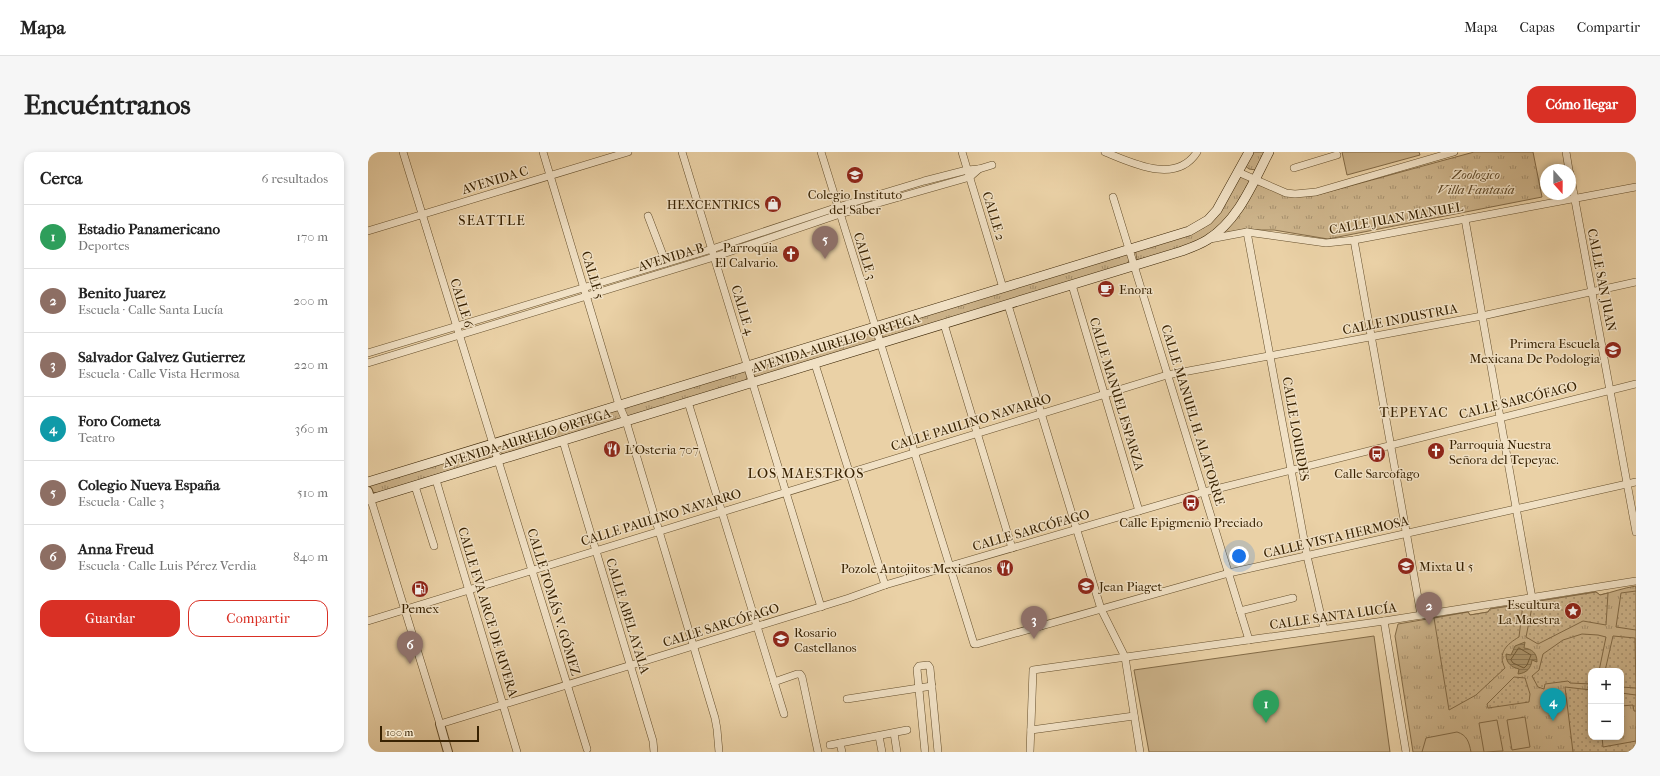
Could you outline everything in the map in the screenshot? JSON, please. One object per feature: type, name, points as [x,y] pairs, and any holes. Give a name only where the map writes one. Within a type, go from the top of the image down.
[{"type":"main road","name":"AVENIDA AURELIO ORTEGA","points":[[368,482],[1189,231],[1208,220],[1217,210],[1249,152]]},
{"type":"main road","name":"AVENIDA AURELIO ORTEGA","points":[[369,497],[436,480],[1182,251],[1208,240],[1232,217],[1240,206],[1269,152]]},
{"type":"street","name":"CALLE 6","points":[[403,152],[498,461]]},
{"type":"street","name":"CALLE 5","points":[[543,152],[715,718],[718,729],[719,752]]},
{"type":"street","name":"AVENIDA C","points":[[368,232],[628,152]]},
{"type":"street","name":"CALLE 4","points":[[682,152],[821,607]]},
{"type":"street","name":"CALLE 3","points":[[821,152],[913,452],[974,644]]},
{"type":"street","name":"CALLE 2","points":[[962,152],[1003,288]]},
{"type":"street","points":[[1105,152],[1147,168],[1164,169],[1179,168],[1192,159],[1197,152]]},
{"type":"street","points":[[1238,172],[1286,193],[1305,194],[1454,152]]},
{"type":"street","points":[[1566,152],[1568,164]]},
{"type":"street","points":[[1294,168],[1323,155],[1337,155]]},
{"type":"street","name":"AVENIDA B","points":[[368,363],[714,257],[924,181],[968,174],[992,165]]},
{"type":"street","name":"CALLE JUAN MANUEL","points":[[1576,198],[1636,187]]},
{"type":"street","name":"CALLE MANUEL H. ALATORRE","points":[[1113,197],[1249,640]]},
{"type":"street","name":"CALLE JUAN MANUEL","points":[[1208,240],[1247,232],[1326,243],[1354,240],[1564,200]]},
{"type":"street","name":"CALLE SAN JUAN","points":[[1574,200],[1636,532]]},
{"type":"street","name":"AVENIDA B","points":[[368,353],[839,211]]},
{"type":"street","points":[[648,216],[666,263]]},
{"type":"street","points":[[1465,219],[1532,598]]},
{"type":"street","name":"CALLE LOURDES","points":[[1247,232],[1307,556],[1324,629]]},
{"type":"street","points":[[1354,240],[1421,615]]},
{"type":"street","points":[[634,272],[636,281]]},
{"type":"street","name":"CALLE INDUSTRIA","points":[[1167,375],[1482,316],[1636,282]]},
{"type":"street","name":"CALLE MANUEL ESPARZA","points":[[1072,285],[1139,511]]},
{"type":"street","points":[[1008,305],[1101,609],[1125,657],[1140,752]]},
{"type":"street","points":[[944,324],[1012,548]]},
{"type":"street","points":[[815,364],[885,585]]},
{"type":"street","name":"CALLE PAULINO NAVARRO","points":[[368,620],[1167,375]]},
{"type":"street","name":"CALLE SARCÓFAGO","points":[[440,724],[757,627],[885,585],[1204,492],[1391,444],[1636,384]]},
{"type":"street","points":[[688,402],[784,714]]},
{"type":"street","name":"CALLE ABEL AYALA","points":[[563,441],[653,740],[654,752]]},
{"type":"street","name":"CALLE TOMÁS V. GÓMEZ","points":[[498,461],[588,749]]},
{"type":"street","name":"CALLE EVA ARCE DE RIVERA","points":[[436,480],[517,752]]},
{"type":"street","name":"CALLE VISTA HERMOSA","points":[[974,644],[1229,573],[1636,482]]},
{"type":"street","points":[[415,486],[434,546]]},
{"type":"street","points":[[369,497],[448,752]]},
{"type":"street","name":"CALLE SANTA LUCÍA","points":[[1031,730],[1033,670],[1384,621],[1636,581]]},
{"type":"street","points":[[1240,611],[1293,598]]},
{"type":"street","points":[[1384,621],[1406,752]]},
{"type":"street","points":[[925,752],[918,667],[929,666],[938,752]]},
{"type":"street","points":[[774,682],[797,674],[800,674],[802,677],[818,752]]},
{"type":"street","points":[[847,699],[932,686]]},
{"type":"street","points":[[1030,752],[1031,730],[1134,716]]},
{"type":"street","points":[[830,744],[907,730]]},
{"type":"street","points":[[894,733],[897,752]]},
{"type":"street","points":[[879,736],[882,752]]},
{"type":"street","points":[[840,743],[842,752]]},
{"type":"green space","points":[[1252,152],[1267,152],[1256,170],[1249,169],[1244,165]]},
{"type":"green space","points":[[1342,152],[1419,152],[1420,155],[1347,175]]},
{"type":"green space","name":"Zoologico Villa Fantasía","points":[[1474,152],[1533,152],[1540,187],[1540,197],[1328,239],[1274,230],[1241,230],[1219,234],[1256,184],[1278,192],[1293,195],[1317,195]]},
{"type":"green space","points":[[1238,174],[1250,180],[1233,209],[1223,223],[1213,233],[1186,247],[1137,260],[1135,248],[1209,219]]},
{"type":"green space","points":[[1126,250],[1129,260],[1127,265],[886,337],[883,337],[880,331],[880,326]]},
{"type":"green space","points":[[873,328],[876,336],[873,343],[756,378],[751,370]]},
{"type":"green space","points":[[745,370],[747,378],[745,381],[503,454],[497,448],[498,442]]},
{"type":"green space","points":[[490,445],[494,451],[493,457],[377,493],[372,492],[369,484]]},
{"type":"green space","points":[[1636,586],[1636,752],[1413,752],[1395,636],[1398,624],[1468,612],[1470,615],[1488,612],[1490,609],[1596,592],[1600,595]]},
{"type":"green space","points":[[1636,591],[1636,630],[1616,627],[1621,593]]},
{"type":"green space","points":[[1596,592],[1600,595],[1608,593],[1606,625],[1583,621],[1538,644],[1526,637],[1533,602]]},
{"type":"green space","points":[[1523,604],[1519,637],[1507,646],[1503,653],[1502,658],[1505,668],[1476,695],[1449,710],[1434,618],[1468,612],[1470,615],[1488,612],[1490,609]]},
{"type":"green space","points":[[1582,634],[1606,637],[1600,668],[1588,668],[1588,684],[1570,683],[1568,681],[1545,684],[1544,689],[1538,687],[1532,676],[1539,670],[1543,654],[1563,640]]},
{"type":"green space","points":[[1374,636],[1390,752],[1149,752],[1134,670]]},
{"type":"green space","points":[[1613,636],[1635,638],[1636,688],[1624,687],[1624,668],[1606,668]]},
{"type":"green space","points":[[1514,677],[1525,678],[1530,694],[1529,702],[1488,708],[1487,704]]},
{"type":"green space","points":[[1565,687],[1588,690],[1588,740],[1602,740],[1603,747],[1636,741],[1635,752],[1573,752]]},
{"type":"green space","points":[[1624,693],[1636,695],[1636,711],[1634,711],[1633,705],[1624,706]]},
{"type":"green space","points":[[1525,717],[1530,747],[1512,750],[1507,720]]},
{"type":"green space","points":[[1497,720],[1503,751],[1484,752],[1479,723]]},
{"type":"green space","points":[[1457,732],[1467,739],[1471,752],[1422,752],[1426,738]]},
{"type":"water","points":[[1525,642],[1524,648],[1534,652],[1537,662],[1532,660],[1528,670],[1524,673],[1518,674],[1519,669],[1510,664],[1507,660],[1506,654],[1511,655],[1515,646]]},
{"type":"place","name":"Colegio Instituto del Saber","points":[[855,175]]},
{"type":"place","name":"HEXCENTRICS","points":[[773,204]]},
{"type":"place","name":"Parroquia El Calvario.","points":[[791,254]]},
{"type":"place","name":"Colegio Nueva España","points":[[825,259]]},
{"type":"place","name":"Enora","points":[[1106,289]]},
{"type":"place","name":"Primera Escuela Mexicana De Podologia","points":[[1613,350]]},
{"type":"place","name":"L'Osteria 707","points":[[612,449]]},
{"type":"place","name":"Parroquia Nuestra Señora del Tepeyac.","points":[[1436,451]]},
{"type":"place","name":"Calle Sarcofago","points":[[1377,454]]},
{"type":"place","name":"Calle Epigmenio Preciado","points":[[1191,503]]},
{"type":"place","name":"Mixta U 5","points":[[1406,566]]},
{"type":"place","name":"Pozole Antojitos Mexicanos","points":[[1005,568]]},
{"type":"place","name":"Jean Piaget","points":[[1086,586]]},
{"type":"place","name":"Pemex","points":[[420,589]]},
{"type":"place","name":"Escultura La Maestra","points":[[1573,611]]},
{"type":"place","name":"Benito Juarez","points":[[1429,625]]},
{"type":"place","name":"Rosario Castellanos","points":[[781,639]]},
{"type":"place","name":"Salvador Galvez Gutierrez","points":[[1034,639]]},
{"type":"place","name":"Anna Freud","points":[[410,664]]},
{"type":"place","name":"Foro Cometa","points":[[1553,721]]},
{"type":"place","name":"Estadio Panamericano","points":[[1266,723]]},
{"type":"district","name":"SEATTLE","points":[[492,220]]},
{"type":"district","name":"TEPEYAC","points":[[1414,412]]},
{"type":"district","name":"LOS MAESTROS","points":[[806,473]]}]
